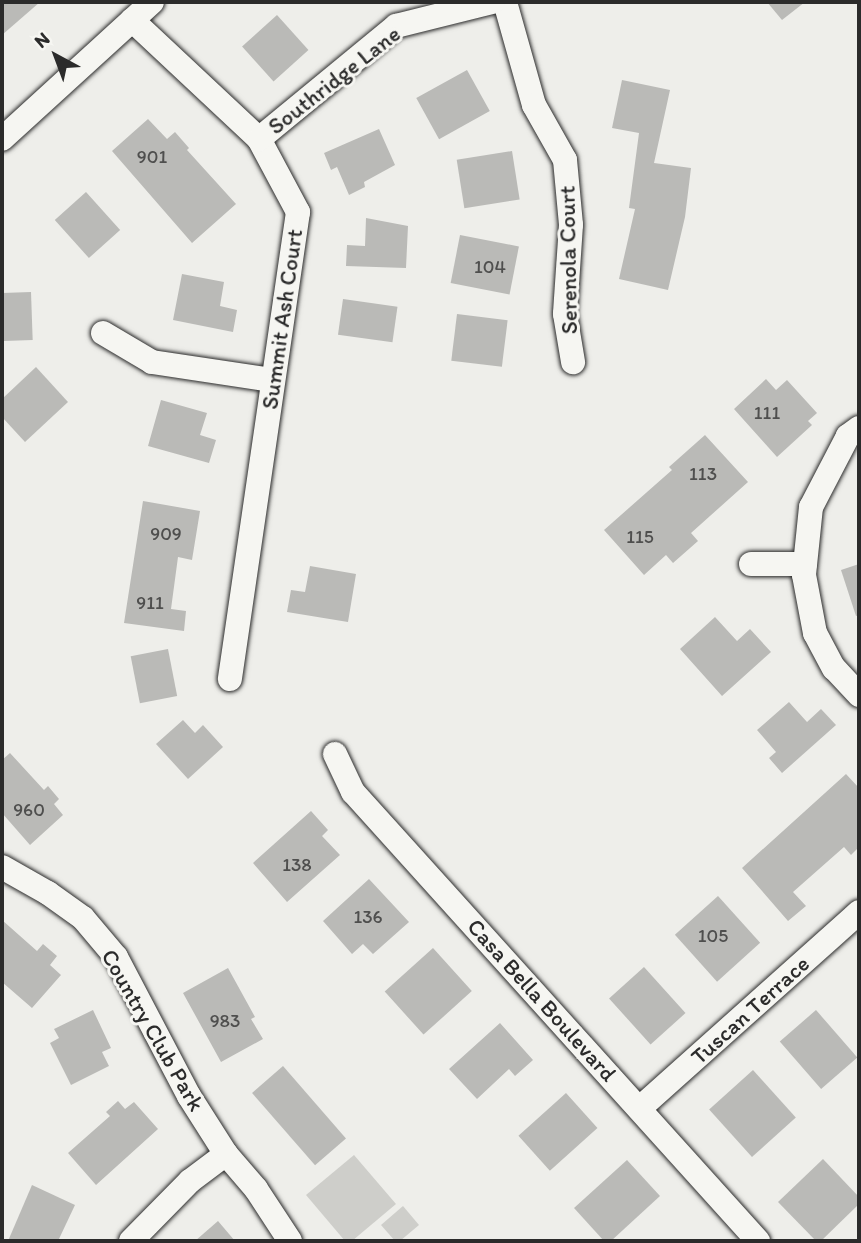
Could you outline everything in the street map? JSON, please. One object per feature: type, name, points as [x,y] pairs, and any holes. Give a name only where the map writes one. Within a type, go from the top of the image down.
[{"type":"street","points":[[2,139],[152,2]]},
{"type":"street","name":"Southridge Lane","points":[[259,139],[396,26],[492,2]]},
{"type":"street","name":"Serenola Court","points":[[505,2],[534,105],[565,160],[571,225],[565,314],[573,362]]},
{"type":"street","name":"Summit Ash Court","points":[[132,20],[259,139],[298,212],[230,679]]},
{"type":"street","points":[[103,333],[152,362],[273,380]]},
{"type":"street","points":[[859,428],[848,436],[811,507],[804,575],[815,632],[834,668],[859,695]]},
{"type":"street","points":[[751,564],[805,564]]},
{"type":"street","name":"Casa Bella Boulevard","points":[[335,754],[352,792],[758,1241]]},
{"type":"street","name":"Country Club Park","points":[[2,867],[48,893],[83,918],[116,957],[189,1096],[226,1154],[256,1189],[290,1241]]},
{"type":"street","name":"Tuscan Terrace","points":[[640,1108],[859,912]]},
{"type":"street","points":[[131,1241],[190,1181],[226,1154]]},
{"type":"shaded area","points":[[354,1155],[396,1204],[352,1241],[345,1241],[306,1195]]},
{"type":"shaded area","points":[[403,1206],[419,1225],[400,1241],[395,1241],[381,1225]]},
{"type":"building","points":[[2,2],[40,2],[2,35]]},
{"type":"building","points":[[767,2],[805,2],[782,20]]},
{"type":"building","points":[[277,15],[308,50],[274,81],[242,46]]},
{"type":"building","points":[[467,70],[490,111],[439,139],[416,98]]},
{"type":"building","points":[[622,80],[670,90],[654,163],[691,168],[685,217],[668,290],[619,279],[635,209],[629,208],[639,133],[612,128]]},
{"type":"building","points":[[148,119],[167,139],[175,132],[189,148],[187,150],[236,204],[192,243],[112,151]]},
{"type":"building","points":[[379,129],[395,165],[364,182],[365,187],[349,195],[337,167],[331,170],[324,153]]},
{"type":"building","points":[[512,151],[520,199],[464,208],[457,160]]},
{"type":"building","points":[[86,192],[120,230],[89,258],[55,220]]},
{"type":"building","points":[[366,218],[408,226],[406,268],[346,266],[347,245],[365,246]]},
{"type":"building","points":[[460,235],[519,246],[510,295],[451,283]]},
{"type":"building","points":[[182,274],[224,282],[220,306],[237,310],[233,332],[173,320]]},
{"type":"building","points":[[31,292],[33,340],[4,341],[2,293]]},
{"type":"building","points":[[343,299],[397,307],[392,342],[338,335]]},
{"type":"building","points":[[457,314],[508,320],[502,367],[451,361]]},
{"type":"building","points":[[36,367],[68,402],[25,442],[2,417],[2,399]]},
{"type":"building","points":[[766,379],[776,390],[787,380],[817,413],[808,421],[812,425],[777,457],[734,409]]},
{"type":"building","points":[[161,400],[207,413],[200,435],[216,440],[209,463],[148,446]]},
{"type":"building","points":[[705,435],[748,482],[691,533],[698,541],[673,563],[666,555],[644,575],[604,530],[672,470],[669,467]]},
{"type":"building","points":[[143,501],[200,511],[192,560],[178,557],[171,609],[186,611],[184,631],[124,623]]},
{"type":"building","points":[[859,564],[859,615],[856,616],[841,570]]},
{"type":"building","points":[[310,566],[356,574],[348,622],[287,612],[291,590],[305,592]]},
{"type":"building","points":[[715,617],[737,641],[750,629],[771,652],[722,696],[680,649]]},
{"type":"building","points":[[168,649],[177,696],[140,703],[131,656]]},
{"type":"building","points":[[789,702],[807,722],[821,709],[836,725],[782,773],[769,758],[776,752],[757,730]]},
{"type":"building","points":[[183,720],[195,733],[203,725],[223,747],[188,779],[156,744]]},
{"type":"building","points":[[10,753],[44,790],[48,786],[59,799],[54,804],[63,815],[30,845],[2,813],[2,760]]},
{"type":"building","points":[[846,774],[859,788],[859,847],[851,855],[844,847],[793,892],[806,906],[788,921],[742,868]]},
{"type":"building","points":[[311,811],[328,830],[322,836],[340,855],[287,902],[253,863]]},
{"type":"building","points":[[369,879],[409,922],[373,954],[363,944],[352,954],[323,921]]},
{"type":"building","points":[[718,896],[760,943],[717,982],[675,935]]},
{"type":"building","points":[[2,920],[37,951],[43,944],[57,956],[50,965],[61,975],[32,1008],[2,982]]},
{"type":"building","points":[[433,948],[472,991],[424,1035],[385,991]]},
{"type":"building","points":[[644,967],[685,1013],[651,1045],[609,998]]},
{"type":"building","points":[[228,968],[255,1017],[251,1019],[263,1039],[221,1062],[183,993]]},
{"type":"building","points":[[93,1010],[111,1048],[102,1052],[109,1066],[71,1085],[50,1043],[59,1038],[54,1029]]},
{"type":"building","points":[[816,1010],[857,1058],[821,1089],[780,1041]]},
{"type":"building","points":[[500,1023],[533,1060],[515,1076],[509,1069],[477,1099],[449,1069]]},
{"type":"building","points":[[283,1066],[346,1138],[315,1165],[252,1093]]},
{"type":"building","points":[[753,1070],[796,1118],[752,1157],[709,1109]]},
{"type":"building","points":[[566,1093],[597,1128],[550,1171],[518,1136]]},
{"type":"building","points":[[118,1101],[125,1109],[134,1102],[158,1129],[96,1185],[68,1153],[110,1116],[106,1112]]},
{"type":"building","points":[[823,1159],[859,1197],[859,1204],[821,1241],[816,1241],[778,1202]]},
{"type":"building","points":[[627,1160],[660,1196],[611,1241],[604,1241],[574,1208]]},
{"type":"building","points":[[32,1185],[75,1205],[58,1241],[8,1241]]},
{"type":"building","points":[[218,1221],[235,1241],[195,1241]]}]
